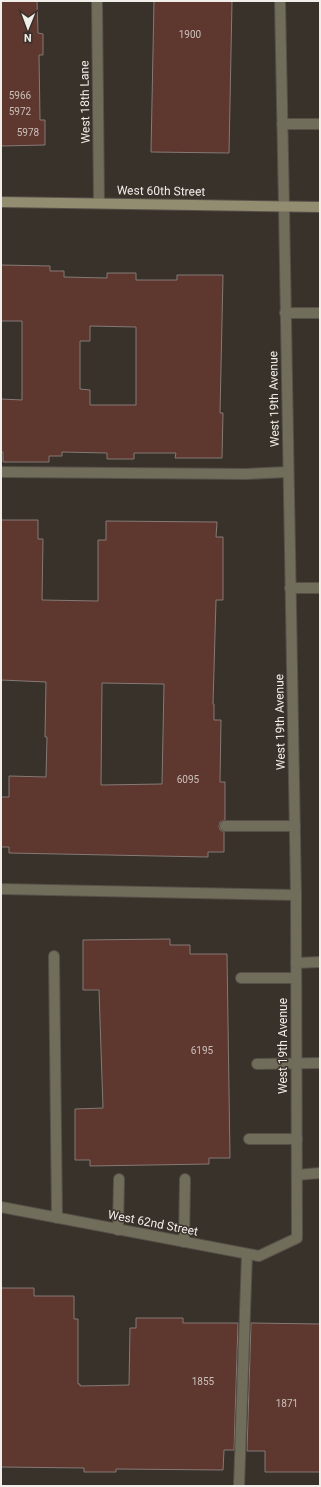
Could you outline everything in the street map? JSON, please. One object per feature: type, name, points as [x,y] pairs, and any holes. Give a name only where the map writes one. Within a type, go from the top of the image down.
[{"type":"street","name":"West 18th Lane","points":[[97,1],[99,203]]},
{"type":"street","name":"West 19th Avenue","points":[[280,1],[296,895],[297,1238]]},
{"type":"street","points":[[282,124],[320,124]]},
{"type":"street","name":"West 60th Street","points":[[1,202],[320,207]]},
{"type":"street","points":[[285,314],[320,313]]},
{"type":"street","points":[[1,472],[246,474],[288,472]]},
{"type":"street","points":[[290,588],[320,588]]},
{"type":"street","points":[[225,826],[294,826]]},
{"type":"street","points":[[1,889],[296,895]]},
{"type":"street","points":[[54,956],[57,1218]]},
{"type":"street","points":[[296,963],[320,962]]},
{"type":"street","points":[[241,978],[296,978]]},
{"type":"street","points":[[257,1064],[320,1063]]},
{"type":"street","points":[[249,1139],[297,1139]]},
{"type":"street","points":[[297,1175],[320,1173]]},
{"type":"street","points":[[118,1230],[119,1179]]},
{"type":"street","points":[[184,1242],[185,1179]]},
{"type":"street","name":"West 62nd Street","points":[[1,1207],[259,1256],[297,1238]]},
{"type":"street","points":[[239,1486],[247,1254]]},
{"type":"building","points":[[1,1],[37,1],[38,33],[43,34],[43,55],[39,55],[40,120],[45,120],[45,145],[1,146]]},
{"type":"building","points":[[154,1],[232,1],[229,153],[151,152]]},
{"type":"building","points":[[1,265],[50,266],[50,271],[64,271],[64,277],[107,278],[107,273],[136,273],[136,280],[177,280],[177,275],[223,275],[220,413],[223,413],[222,458],[175,458],[176,453],[134,453],[134,459],[107,459],[107,453],[62,452],[62,456],[49,456],[49,462],[3,462],[3,452],[1,452],[1,399],[22,400],[22,321],[1,321]],"holes":[[[90,326],[136,327],[136,405],[90,405],[90,390],[80,389],[80,341],[90,341]]]},
{"type":"building","points":[[1,520],[38,520],[38,539],[43,539],[42,600],[98,601],[98,540],[106,540],[106,521],[217,522],[216,537],[223,537],[223,600],[216,600],[213,704],[214,720],[221,720],[220,782],[225,782],[225,820],[220,822],[219,826],[220,830],[224,832],[224,852],[208,852],[208,857],[9,853],[9,847],[1,847],[1,797],[9,797],[9,776],[46,777],[47,737],[45,737],[46,682],[1,680]],"holes":[[[102,683],[164,684],[162,784],[101,785]]]},
{"type":"building","points":[[170,939],[170,945],[190,945],[190,954],[227,954],[230,1158],[209,1158],[209,1164],[90,1166],[90,1160],[75,1160],[75,1109],[103,1108],[99,990],[83,990],[83,940]]},
{"type":"building","points":[[1,1288],[34,1288],[34,1296],[74,1296],[74,1319],[78,1319],[78,1384],[80,1384],[80,1386],[129,1385],[130,1328],[136,1328],[136,1318],[183,1318],[183,1323],[238,1323],[234,1450],[224,1450],[223,1470],[116,1469],[116,1472],[84,1472],[84,1468],[1,1467]]},
{"type":"building","points":[[251,1323],[320,1324],[320,1472],[265,1472],[265,1451],[247,1451]]}]
